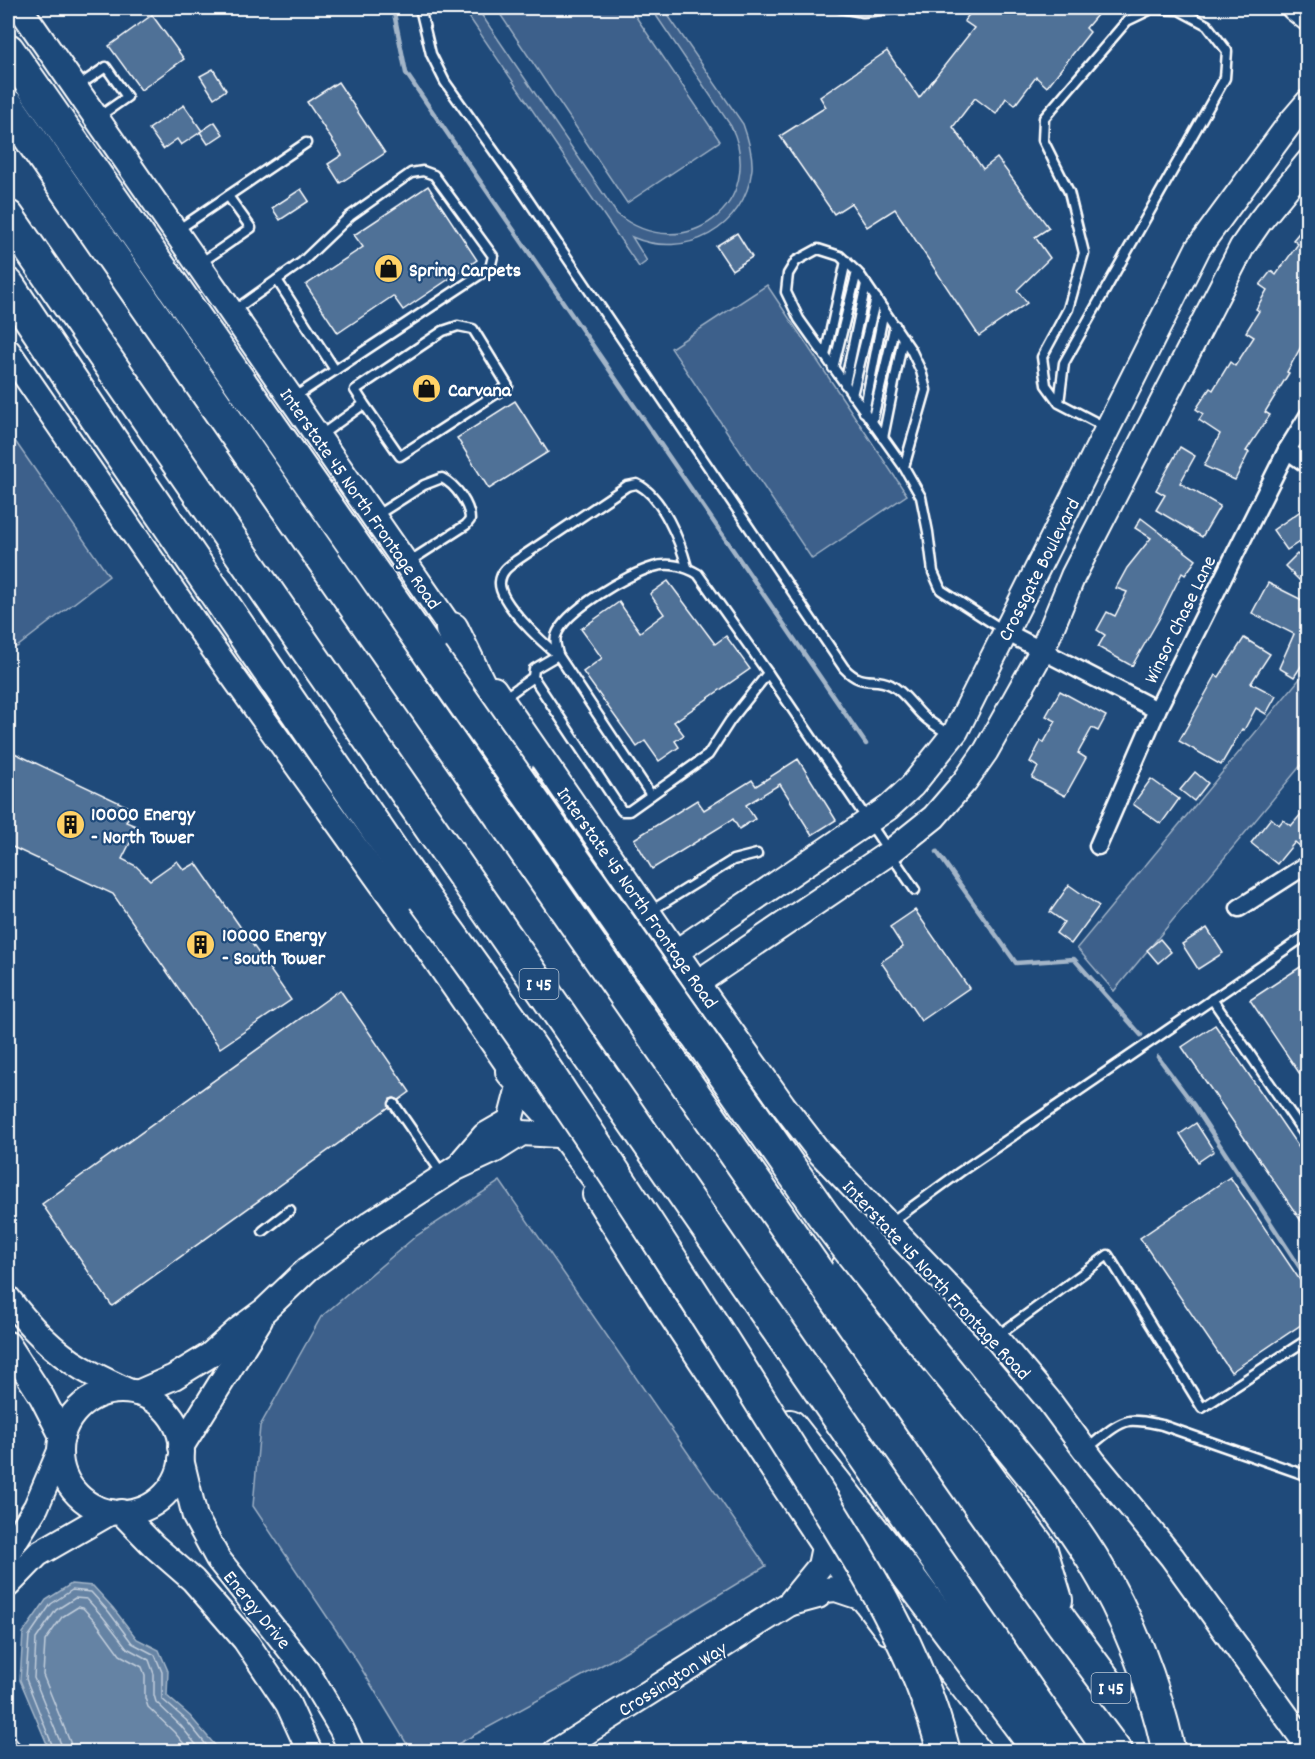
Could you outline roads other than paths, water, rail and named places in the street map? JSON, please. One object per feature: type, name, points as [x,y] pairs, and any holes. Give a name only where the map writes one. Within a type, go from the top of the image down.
[{"type":"highway","points":[[8,51],[823,1215],[865,1270],[1033,1474],[1081,1541],[1106,1582],[1131,1634],[1154,1695],[1168,1752]]},
{"type":"highway","name":"I 45","points":[[8,106],[945,1457],[1063,1624],[1158,1752]]},
{"type":"highway","name":"I 45","points":[[8,217],[1070,1752]]},
{"type":"highway","points":[[8,285],[424,898],[562,1094],[727,1347],[855,1551],[908,1649],[929,1703],[944,1752]]},
{"type":"highway","points":[[452,629],[525,778],[970,1452],[1041,1550],[1063,1624]]},
{"type":"highway","points":[[516,1077],[550,1114],[659,1258],[905,1572],[1040,1752]]},
{"type":"street","name":"Interstate 45 North Frontage Road","points":[[20,8],[783,1105],[820,1153],[996,1337],[1049,1401],[1085,1450],[1172,1557],[1308,1746]]},
{"type":"street","points":[[1294,8],[1308,19]]},
{"type":"street","name":"Crossgate Boulevard","points":[[676,952],[888,808],[912,786],[952,736],[1198,248],[1308,102]]},
{"type":"street","name":"Crossgate Boulevard","points":[[697,983],[890,853],[934,817],[965,781],[1000,727],[1042,651],[1073,576],[1242,247],[1260,220],[1308,162]]},
{"type":"street","points":[[1212,230],[1242,247]]},
{"type":"street","points":[[8,351],[202,633],[417,933],[557,1135],[662,1302],[824,1546],[860,1597],[980,1752]]},
{"type":"street","name":"Winsor Chase Lane","points":[[1098,846],[1157,710],[1287,450],[1308,416]]},
{"type":"street","points":[[1108,428],[1140,447]]},
{"type":"street","points":[[1287,450],[1308,465]]},
{"type":"street","points":[[1006,632],[1157,710]]},
{"type":"street","points":[[1239,908],[1308,864]]},
{"type":"street","points":[[450,1172],[484,1137],[510,1121],[516,1077]]},
{"type":"street","points":[[8,1552],[36,1507],[70,1419],[83,1404],[100,1395],[133,1392],[174,1377],[210,1355],[238,1329],[265,1310],[308,1269],[371,1222],[450,1172],[495,1150],[522,1132],[557,1135]]},
{"type":"street","points":[[8,1298],[18,1312],[62,1354],[81,1368],[147,1397],[164,1409],[176,1426],[181,1453]]},
{"type":"street","points":[[8,1585],[39,1554],[116,1512],[142,1508],[161,1497],[175,1480],[181,1453],[265,1310]]},
{"type":"street","points":[[8,1344],[42,1397],[61,1444],[63,1470],[71,1487],[93,1506],[116,1512]]},
{"type":"street","name":"Energy Drive","points":[[181,1453],[195,1517],[218,1559],[307,1671],[341,1728],[352,1752]]},
{"type":"street","name":"Energy Drive","points":[[116,1512],[194,1580],[246,1641],[288,1704],[310,1752]]},
{"type":"street","name":"Crossington Way","points":[[789,1604],[820,1566],[824,1546]]},
{"type":"street","name":"Crossington Way","points":[[555,1752],[789,1604],[818,1596],[825,1590],[836,1589],[860,1597]]},
{"type":"lane","points":[[420,8],[431,54],[445,82],[518,185],[844,668],[864,681],[894,686],[929,721],[952,736]]},
{"type":"lane","points":[[840,8],[863,12],[901,8]]},
{"type":"lane","points":[[1059,403],[1064,363],[1225,78],[1227,51],[1207,25],[1179,10],[1152,9],[1127,21],[1044,118],[1043,140],[1070,192],[1084,253],[1068,309],[1042,357],[1046,385],[1059,403],[1108,428]]},
{"type":"lane","points":[[75,87],[106,67],[127,97],[97,118]]},
{"type":"lane","points":[[176,232],[306,143]]},
{"type":"lane","points":[[232,312],[302,261],[350,216],[411,172],[423,171],[434,175],[493,256],[490,268],[291,399]]},
{"type":"lane","points":[[198,264],[251,228],[228,196]]},
{"type":"lane","points":[[904,467],[926,390],[921,371],[912,350],[857,272],[840,256],[818,249],[796,261],[788,274],[786,292],[798,319],[904,467],[921,497],[933,572],[941,590],[1006,632]]},
{"type":"lane","points":[[825,356],[846,261]]},
{"type":"lane","points":[[833,368],[857,272]]},
{"type":"lane","points":[[277,280],[335,370]]},
{"type":"lane","points":[[845,384],[866,284]]},
{"type":"lane","points":[[852,395],[876,298]]},
{"type":"lane","points":[[864,412],[884,310]]},
{"type":"lane","points":[[872,422],[895,325]]},
{"type":"lane","points":[[458,326],[473,329],[508,386],[400,456],[364,404],[355,390],[443,331],[458,326]]},
{"type":"lane","points":[[883,438],[903,338]]},
{"type":"lane","points":[[318,436],[364,404]]},
{"type":"lane","points":[[374,517],[434,480],[442,478],[449,481],[455,488],[467,507],[471,520],[458,531],[406,563]]},
{"type":"lane","points":[[651,795],[558,655],[520,619],[503,594],[499,583],[503,571],[517,560],[627,486],[637,484],[645,487],[653,497],[676,533],[687,567]]},
{"type":"lane","points":[[558,655],[555,638],[565,620],[610,586],[654,566],[687,567],[698,574],[915,890]]},
{"type":"lane","points":[[558,655],[534,669],[533,677],[622,811],[629,812],[708,755],[730,721],[768,673]]},
{"type":"lane","points":[[501,700],[533,677]]},
{"type":"lane","points":[[648,912],[733,860],[757,854]]},
{"type":"lane","points":[[888,1225],[960,1172],[1308,934]]},
{"type":"lane","points":[[1212,999],[1308,1139]]},
{"type":"lane","points":[[394,1104],[450,1172]]},
{"type":"lane","points":[[263,1232],[290,1210]]},
{"type":"lane","points":[[996,1337],[1108,1255],[1202,1408],[1308,1339]]},
{"type":"lane","points":[[1085,1450],[1128,1421],[1144,1422],[1162,1425],[1308,1476]]},
{"type":"water","points":[[71,1584],[93,1586],[137,1639],[159,1650],[168,1671],[167,1696],[190,1716],[220,1751],[50,1751],[20,1680],[23,1633],[46,1600]]},
{"type":"waterway","points":[[393,8],[406,73],[866,744]]},
{"type":"waterway","points":[[937,852],[1016,963],[1074,959],[1141,1035]]},
{"type":"waterway","points":[[1158,1057],[1193,1104],[1308,1280]]},
{"type":"place","name":"Spring Carpets","points":[[388,269]]},
{"type":"place","name":"Carvana","points":[[427,389]]},
{"type":"place","name":"10000 Energy - North Tower","points":[[70,824]]},
{"type":"place","name":"10000 Energy - South Tower","points":[[201,945]]}]
